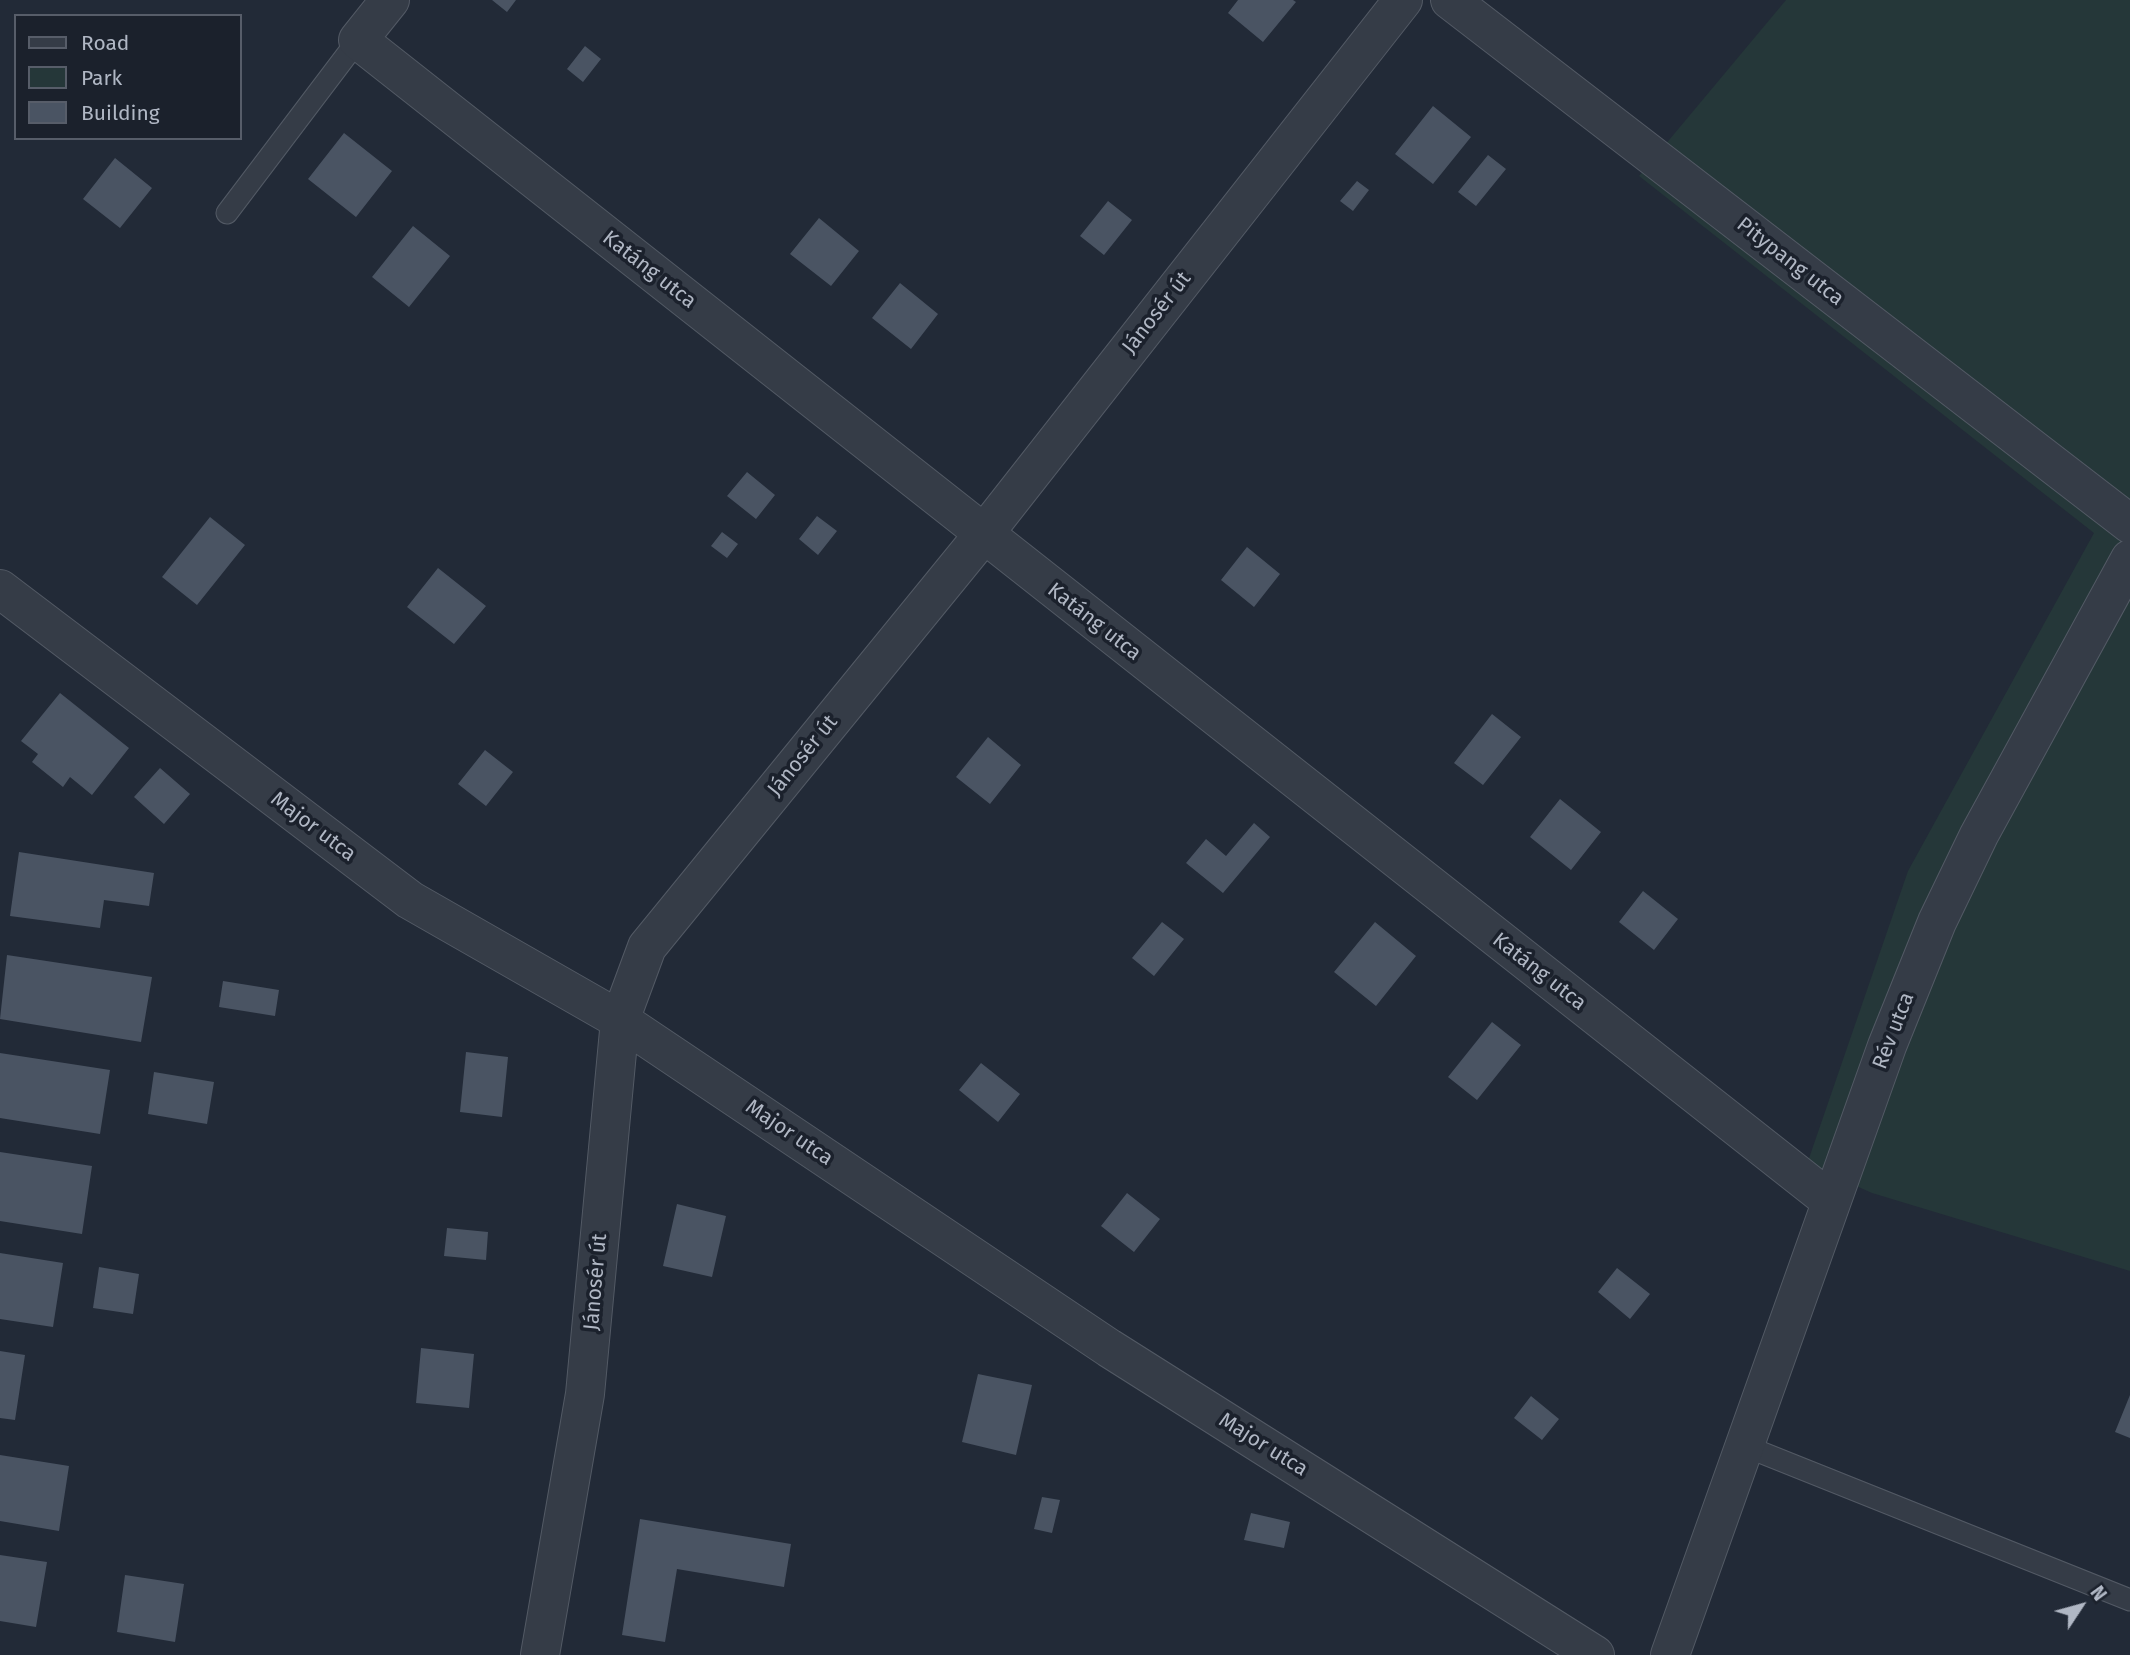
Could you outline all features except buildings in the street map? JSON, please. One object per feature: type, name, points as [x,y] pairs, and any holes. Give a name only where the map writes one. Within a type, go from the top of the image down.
[{"type":"street","points":[[358,40],[390,0]]},
{"type":"street","name":"Jánosér út","points":[[540,1655],[585,1395],[620,1020],[647,947],[983,535],[1403,0]]},
{"type":"street","name":"Pitypang utca","points":[[1450,0],[2130,524]]},
{"type":"street","name":"Katáng utca","points":[[358,40],[1831,1201]]},
{"type":"street","name":"Rév utca","points":[[1670,1655],[1887,1045],[1937,922],[1979,835],[2130,559]]},
{"type":"street","name":"Major utca","points":[[0,589],[410,900],[620,1020],[1109,1348],[1595,1655]]},
{"type":"lane","points":[[226,213],[358,40]]},
{"type":"lane","points":[[1745,1446],[2130,1600]]},
{"type":"green space","points":[[1786,0],[2130,0],[2130,1271],[1872,1193],[1807,1164],[1908,871],[2094,533],[1639,176]]}]
